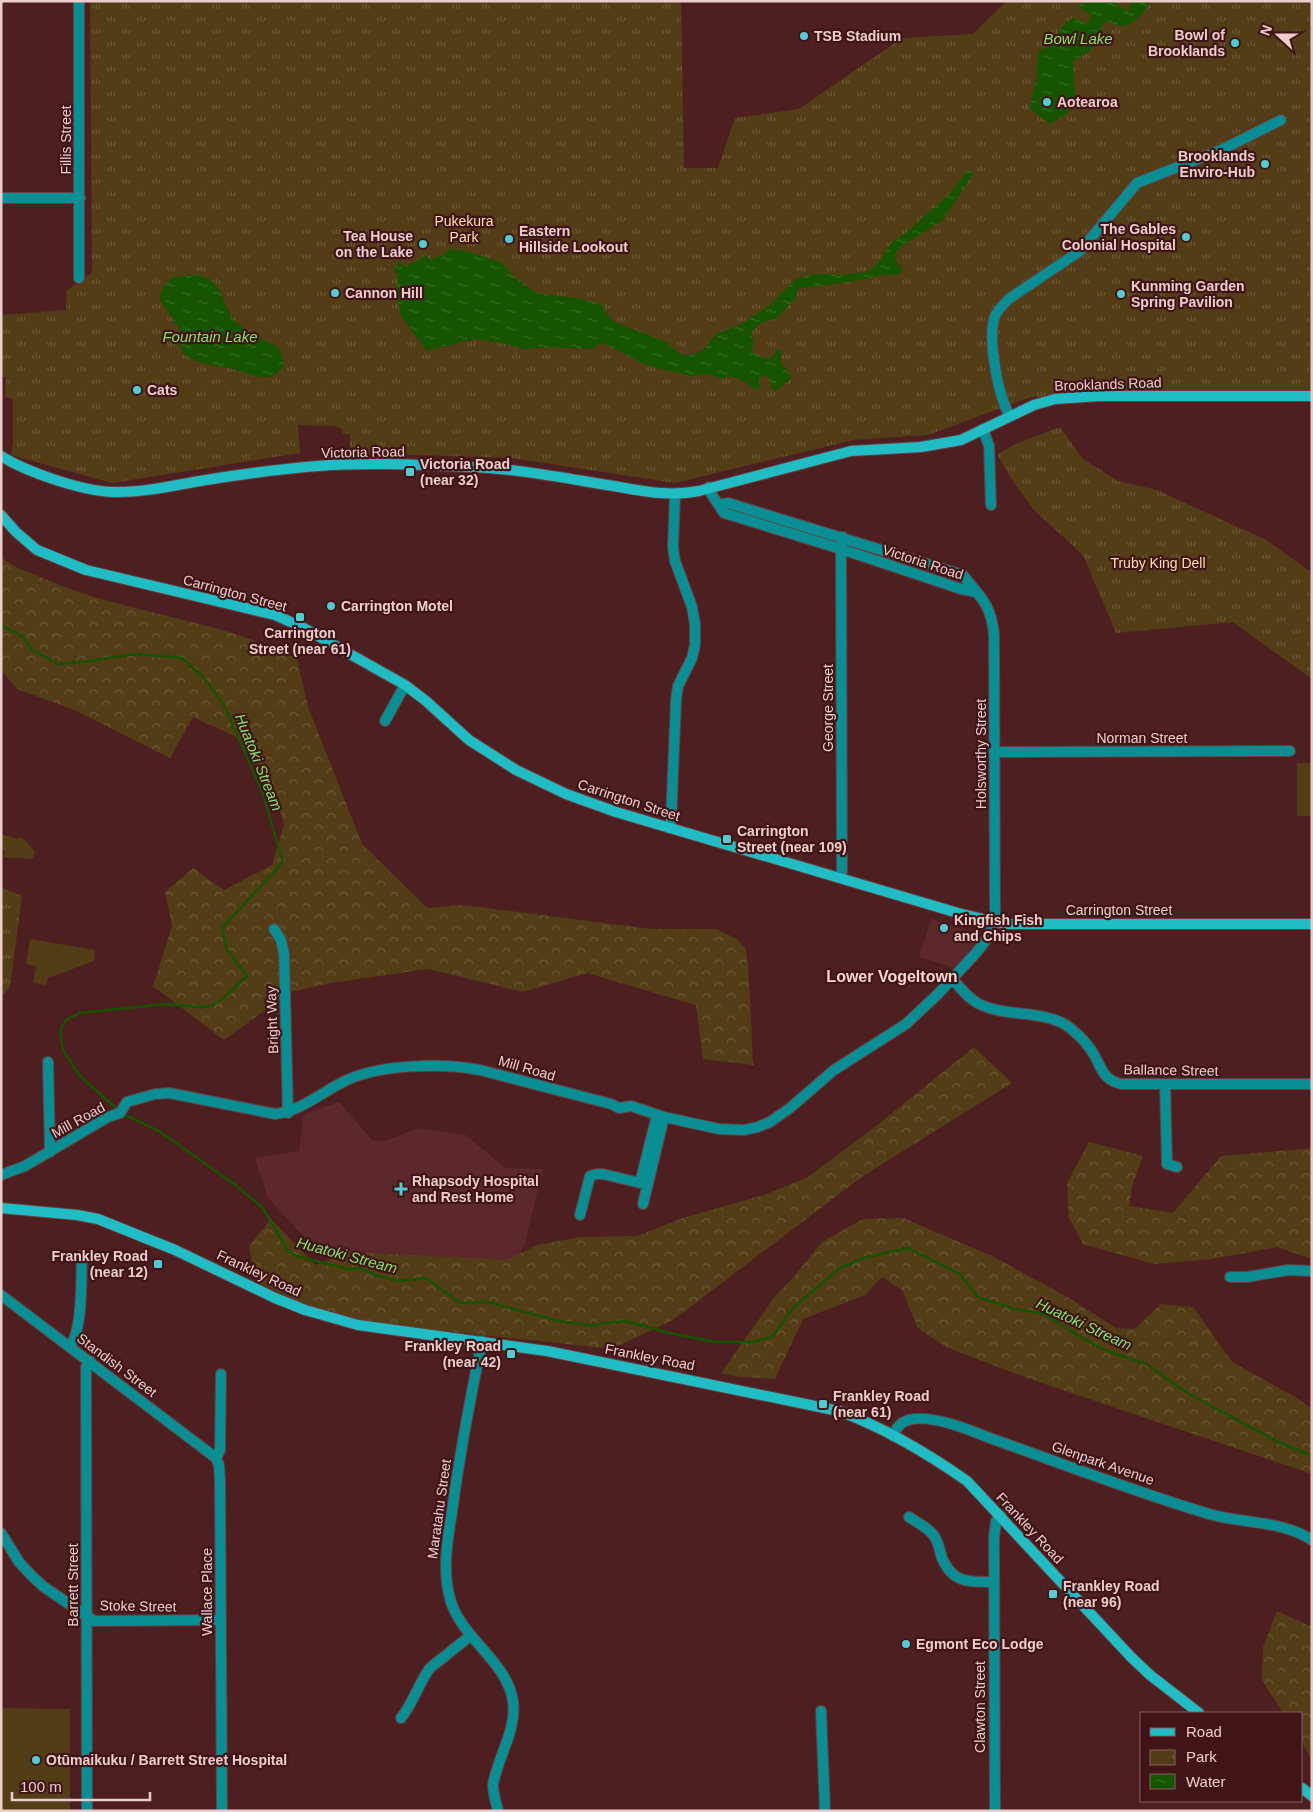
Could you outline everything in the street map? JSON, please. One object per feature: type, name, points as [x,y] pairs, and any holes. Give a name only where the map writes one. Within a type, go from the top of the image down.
[{"type":"street","name":"Fillis Street","points":[[79,1],[79,278]]},
{"type":"street","points":[[1010,416],[997,382],[993,342],[995,316],[1002,306],[1010,298],[1080,251],[1137,183],[1220,150],[1281,120]]},
{"type":"street","points":[[1,198],[80,198]]},
{"type":"street","name":"Brooklands Road","points":[[709,486],[851,451],[941,444],[962,440],[1045,401],[1070,397],[1312,396]]},
{"type":"street","points":[[983,430],[989,446],[991,505]]},
{"type":"street","name":"Victoria Road","points":[[1,456],[13,463],[53,478],[94,490],[111,492],[150,489],[273,470],[322,466],[384,465],[531,472],[674,495],[709,486],[712,495],[720,504],[724,514],[841,549],[961,589],[976,592]]},
{"type":"street","points":[[669,828],[672,821],[677,693],[678,686],[692,658],[695,645],[695,624],[692,607],[675,561],[673,547],[674,495]]},
{"type":"street","name":"Victoria Road","points":[[720,504],[728,503],[963,575],[976,592]]},
{"type":"street","name":"Carrington Street","points":[[1,516],[37,550],[86,570],[275,615],[302,627],[405,685],[426,701],[469,740],[516,770],[566,794],[669,828],[993,922],[1015,924],[1312,924]]},
{"type":"street","name":"George Street","points":[[840,878],[842,872],[841,549],[843,538]]},
{"type":"street","name":"Holsworthy Street","points":[[976,592],[981,596],[989,609],[992,621],[995,914],[993,922]]},
{"type":"street","points":[[385,721],[405,685]]},
{"type":"street","name":"Norman Street","points":[[994,752],[1290,751]]},
{"type":"street","name":"Mill Road","points":[[1,1175],[18,1170],[120,1113],[127,1102],[139,1098],[169,1092],[275,1114],[288,1113],[347,1080],[360,1075],[396,1068],[424,1066],[462,1066],[611,1104],[619,1108],[631,1106],[661,1116],[727,1129],[744,1130],[758,1127],[770,1122],[790,1108],[834,1070],[906,1024],[952,980],[987,940],[993,922]]},
{"type":"street","name":"Bright Way","points":[[274,928],[282,940],[284,953],[288,1113]]},
{"type":"street","name":"Ballance Street","points":[[952,980],[968,996],[980,1004],[1010,1013],[1046,1017],[1068,1027],[1089,1046],[1106,1078],[1112,1082],[1122,1084],[1312,1084]]},
{"type":"street","points":[[48,1062],[50,1152]]},
{"type":"street","points":[[1165,1084],[1168,1164],[1177,1167]]},
{"type":"street","points":[[643,1204],[661,1116]]},
{"type":"street","points":[[580,1215],[590,1176],[603,1174],[640,1183],[661,1116]]},
{"type":"street","name":"Frankley Road","points":[[1,1208],[77,1215],[105,1221],[175,1250],[275,1298],[336,1320],[358,1325],[547,1350],[839,1411],[869,1422],[967,1480],[1137,1663],[1170,1692],[1198,1712]]},
{"type":"street","points":[[70,1346],[75,1340],[78,1324],[82,1255]]},
{"type":"street","points":[[1230,1278],[1288,1270],[1312,1271]]},
{"type":"street","name":"Standish Street","points":[[1,1295],[216,1458]]},
{"type":"street","name":"Maratahu Street","points":[[482,1341],[456,1477],[445,1558],[445,1574],[455,1612],[470,1636],[501,1673],[513,1702],[511,1729],[494,1779],[494,1795],[498,1811]]},
{"type":"street","name":"Barrett Street","points":[[87,1811],[86,1367],[90,1361]]},
{"type":"street","name":"Wallace Place","points":[[221,1374],[220,1450],[216,1458],[219,1465],[220,1482],[222,1811]]},
{"type":"street","name":"Glenpark Avenue","points":[[893,1436],[902,1423],[910,1419],[937,1420],[962,1427],[1189,1508],[1230,1519],[1287,1528],[1312,1540]]},
{"type":"street","name":"Clawton Street","points":[[994,1811],[994,1538],[996,1521],[1001,1516]]},
{"type":"street","points":[[909,1517],[927,1528],[936,1539],[947,1568],[953,1576],[970,1582],[994,1582]]},
{"type":"street","name":"Stoke Street","points":[[1,1533],[19,1562],[32,1576],[44,1587],[94,1621],[221,1620]]},
{"type":"street","points":[[401,1718],[412,1703],[430,1668],[470,1636]]},
{"type":"street","points":[[821,1711],[826,1811]]},
{"type":"shaded area","points":[[931,919],[979,935],[980,940],[975,948],[955,968],[919,957]]},
{"type":"shaded area","name":"Rhapsody Hospital and Rest Home","points":[[339,1102],[372,1140],[386,1141],[418,1128],[466,1135],[505,1168],[543,1169],[525,1243],[517,1263],[337,1252],[319,1253],[268,1198],[255,1158],[299,1151],[302,1118],[307,1113]]},
{"type":"green space","name":"Pukekura Park","points":[[90,1],[681,1],[684,168],[718,168],[735,118],[799,109],[902,38],[973,34],[1007,1],[1312,1],[1312,397],[1031,397],[928,435],[854,440],[675,483],[512,458],[350,453],[350,434],[343,434],[342,429],[333,426],[298,425],[300,453],[112,483],[11,455],[13,443],[13,400],[5,396],[6,377],[1,377],[1,315],[66,310],[67,290],[92,273]]},
{"type":"green space","name":"Truby King Dell","points":[[1060,427],[1083,459],[1118,481],[1157,490],[1266,540],[1312,573],[1312,679],[1233,622],[1116,633],[1083,555],[1034,510],[1012,480],[997,454],[1018,443]]},
{"type":"green space","points":[[1,557],[17,567],[69,589],[119,604],[219,629],[278,650],[297,659],[308,707],[362,844],[427,908],[462,905],[651,929],[716,929],[737,939],[746,949],[753,1065],[703,1059],[696,1005],[587,973],[523,992],[428,969],[331,983],[290,992],[224,1040],[153,986],[172,926],[165,892],[193,868],[224,890],[272,865],[284,825],[274,790],[236,737],[193,717],[170,758],[72,709],[17,689],[1,670]]},
{"type":"green space","points":[[1297,763],[1312,763],[1312,816],[1297,816]]},
{"type":"green space","points":[[1,834],[17,839],[20,837],[26,841],[35,852],[33,859],[3,857],[5,851],[1,849]]},
{"type":"green space","points":[[1,887],[22,896],[10,987],[1,998]]},
{"type":"green space","points":[[30,939],[95,950],[94,961],[51,977],[49,976],[46,985],[33,983],[36,966],[26,964]]},
{"type":"green space","points":[[974,1047],[1012,1083],[863,1176],[673,1320],[612,1349],[334,1319],[255,1281],[249,1246],[271,1219],[315,1265],[352,1252],[507,1260],[537,1245],[581,1237],[637,1236],[683,1218],[764,1195],[808,1177],[876,1126]]},
{"type":"green space","points":[[1089,1142],[1143,1156],[1132,1186],[1129,1206],[1173,1213],[1221,1156],[1312,1148],[1312,1259],[1277,1247],[1212,1259],[1154,1264],[1083,1244],[1069,1218],[1067,1183]]},
{"type":"green space","points":[[903,1218],[994,1257],[1069,1298],[1116,1328],[1135,1329],[1161,1304],[1193,1307],[1232,1362],[1297,1398],[1312,1409],[1312,1474],[1024,1377],[946,1347],[918,1328],[902,1290],[882,1277],[865,1295],[803,1319],[775,1379],[740,1377],[721,1373],[776,1295],[793,1278],[822,1242],[863,1219]]},
{"type":"green space","points":[[1277,1611],[1312,1627],[1312,1759],[1303,1745],[1303,1712],[1282,1712],[1262,1680],[1263,1647]]},
{"type":"green space","name":"Otūmaikuku / Barrett Street Hospital","points":[[1,1708],[70,1709],[70,1811],[1,1811]]},
{"type":"water","name":"Bowl Lake","points":[[1086,1],[1113,1],[1128,11],[1132,1],[1151,1],[1139,18],[1131,24],[1119,26],[1106,20],[1101,28],[1103,32],[1102,42],[1073,62],[1075,93],[1078,101],[1068,113],[1050,124],[1029,108],[1036,81],[1039,50],[1052,45],[1061,28],[1073,17],[1087,24],[1091,15],[1078,7]]},
{"type":"water","points":[[968,170],[973,171],[972,176],[943,220],[899,248],[896,262],[902,267],[902,271],[898,275],[883,275],[844,283],[799,288],[795,299],[776,319],[768,320],[755,328],[751,334],[754,342],[752,346],[753,353],[770,359],[778,349],[781,350],[781,362],[792,378],[775,391],[771,386],[768,376],[759,377],[760,388],[756,390],[735,377],[722,379],[710,374],[691,376],[648,366],[601,343],[593,349],[550,347],[523,349],[502,343],[474,339],[427,351],[401,316],[397,296],[397,274],[394,271],[398,262],[406,267],[426,255],[432,262],[433,258],[441,256],[451,249],[465,251],[501,262],[515,278],[537,293],[576,298],[602,304],[608,316],[615,322],[669,343],[674,350],[683,355],[691,355],[703,350],[716,334],[741,324],[769,306],[796,279],[814,274],[841,275],[867,272],[877,265],[891,243],[907,232],[951,192]]},
{"type":"water","name":"Fountain Lake","points":[[202,276],[211,280],[219,289],[232,319],[250,333],[278,347],[284,365],[278,372],[269,377],[256,376],[196,361],[182,351],[180,343],[182,333],[160,300],[160,296],[164,287],[173,277]]},
{"type":"waterway","name":"Huatoki Stream","points":[[1,625],[22,636],[32,650],[58,664],[135,654],[182,658],[204,678],[223,703],[262,791],[283,862],[222,928],[227,950],[247,976],[224,998],[211,1006],[199,1007],[165,1004],[80,1013],[66,1020],[60,1031],[63,1050],[79,1075],[119,1111]]},
{"type":"waterway","name":"Huatoki Stream","points":[[123,1114],[159,1131],[234,1184],[262,1207],[288,1251],[296,1256],[348,1269],[360,1268],[375,1275],[399,1281],[426,1278],[460,1303],[488,1302],[558,1321],[590,1325],[625,1321],[674,1334],[715,1342],[753,1342],[773,1336],[793,1308],[840,1268],[864,1258],[908,1248],[960,1274],[978,1297],[1014,1309],[1044,1314],[1107,1351],[1146,1364],[1189,1394],[1278,1442],[1312,1456]]},
{"type":"place","name":"TSB Stadium","points":[[804,36]]},
{"type":"place","name":"Bowl of Brooklands","points":[[1235,43]]},
{"type":"place","name":"Aotearoa","points":[[1047,102]]},
{"type":"place","name":"Brooklands Enviro-Hub","points":[[1265,164]]},
{"type":"place","name":"The Gables Colonial Hospital","points":[[1186,237]]},
{"type":"place","name":"Eastern Hillside Lookout","points":[[509,239]]},
{"type":"place","name":"Tea House on the Lake","points":[[423,244]]},
{"type":"place","name":"Cannon Hill","points":[[335,293]]},
{"type":"place","name":"Kunming Garden Spring Pavilion","points":[[1121,294]]},
{"type":"place","name":"Cats","points":[[137,390]]},
{"type":"place","name":"Victoria Road (near 32)","points":[[410,472]]},
{"type":"place","name":"Carrington Motel","points":[[331,606]]},
{"type":"place","name":"Carrington Street (near 61)","points":[[300,617]]},
{"type":"place","name":"Carrington Street (near 109)","points":[[727,839]]},
{"type":"place","name":"Kingfish Fish and Chips","points":[[944,928]]},
{"type":"place","name":"Rhapsody Hospital and Rest Home","points":[[401,1189]]},
{"type":"place","name":"Frankley Road (near 12)","points":[[158,1264]]},
{"type":"place","name":"Frankley Road (near 42)","points":[[511,1354]]},
{"type":"place","name":"Frankley Road (near 61)","points":[[823,1404]]},
{"type":"place","name":"Frankley Road (near 96)","points":[[1053,1594]]},
{"type":"place","name":"Egmont Eco Lodge","points":[[906,1644]]},
{"type":"place","name":"Otūmaikuku / Barrett Street Hospital","points":[[36,1760]]},
{"type":"district","name":"Lower Vogeltown","points":[[892,976]]}]
